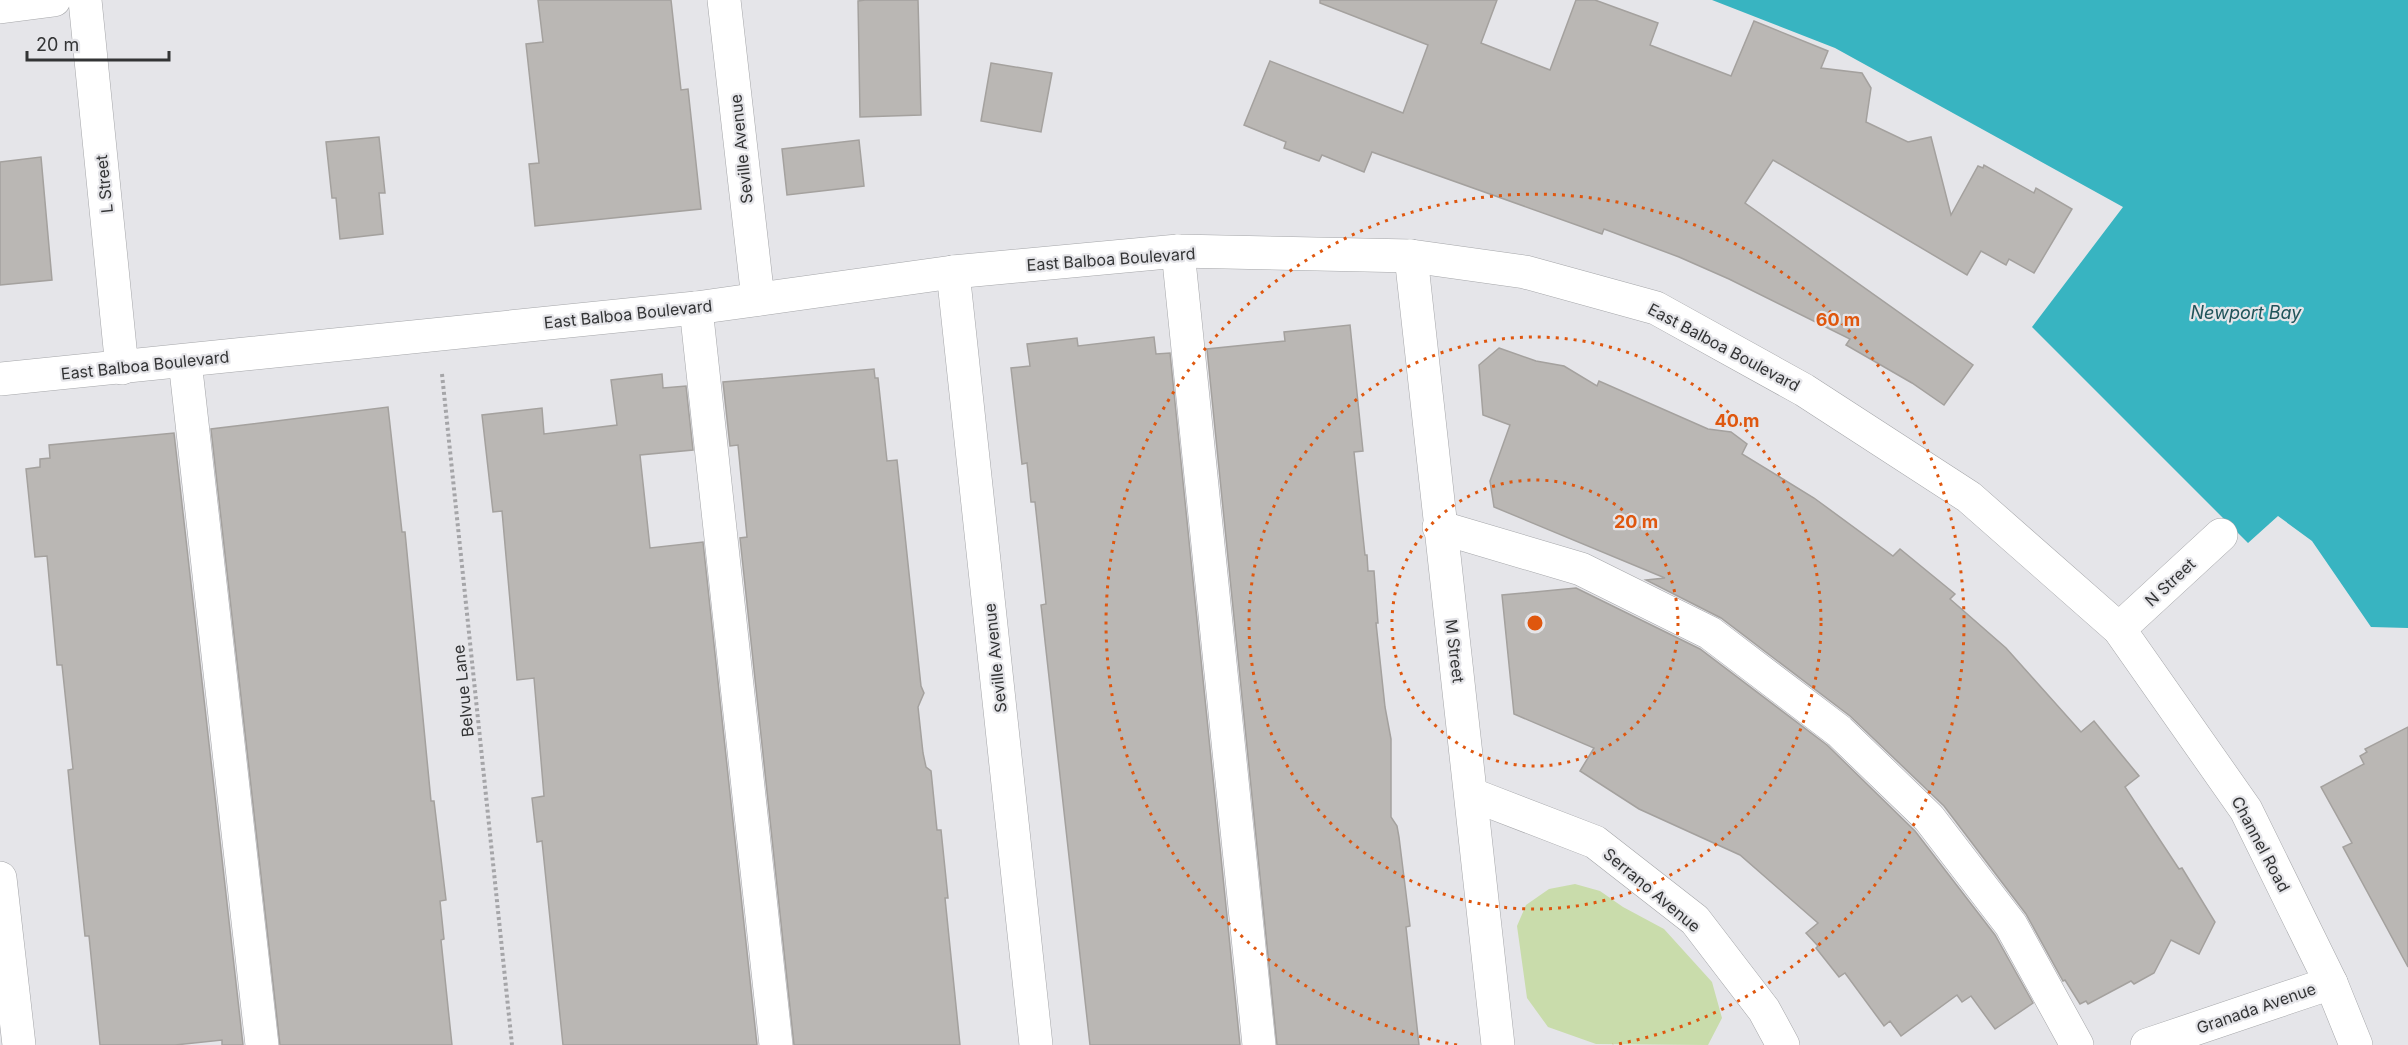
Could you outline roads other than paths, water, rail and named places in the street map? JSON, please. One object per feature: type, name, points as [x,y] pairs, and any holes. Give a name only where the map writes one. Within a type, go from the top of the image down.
[{"type":"street","points":[[0,7],[54,0]]},
{"type":"street","name":"L Street","points":[[85,0],[122,368]]},
{"type":"street","name":"Seville Avenue","points":[[724,0],[758,299]]},
{"type":"street","points":[[1178,251],[1259,1045]]},
{"type":"street","name":"East Balboa Boulevard","points":[[0,379],[696,308],[953,272],[1178,251],[1411,256],[1525,272],[1656,308],[1804,390],[1969,497],[2119,629]]},
{"type":"street","name":"M Street","points":[[1411,256],[1439,527],[1473,795],[1498,1045]]},
{"type":"street","name":"Seville Avenue","points":[[953,272],[1036,1045]]},
{"type":"street","points":[[696,308],[776,1045]]},
{"type":"street","points":[[185,361],[262,1045]]},
{"type":"street","points":[[1439,527],[1581,569],[1710,633],[1839,731],[1929,818],[2011,925],[2077,1045]]},
{"type":"street","name":"N Street","points":[[2119,629],[2221,535]]},
{"type":"street","name":"Channel Road","points":[[2119,629],[2246,810],[2331,983],[2356,1045]]},
{"type":"street","name":"Serrano Avenue","points":[[1473,795],[1595,842],[1695,920],[1764,1010],[1783,1045]]},
{"type":"street","points":[[0,878],[19,1045]]},
{"type":"street","name":"Granada Avenue","points":[[2146,1045],[2331,983]]},
{"type":"water","name":"Newport Bay","points":[[1712,0],[2408,0],[2408,628],[2371,627],[2312,541],[2278,516],[2248,543],[2032,327],[2123,207],[1835,48]]}]
